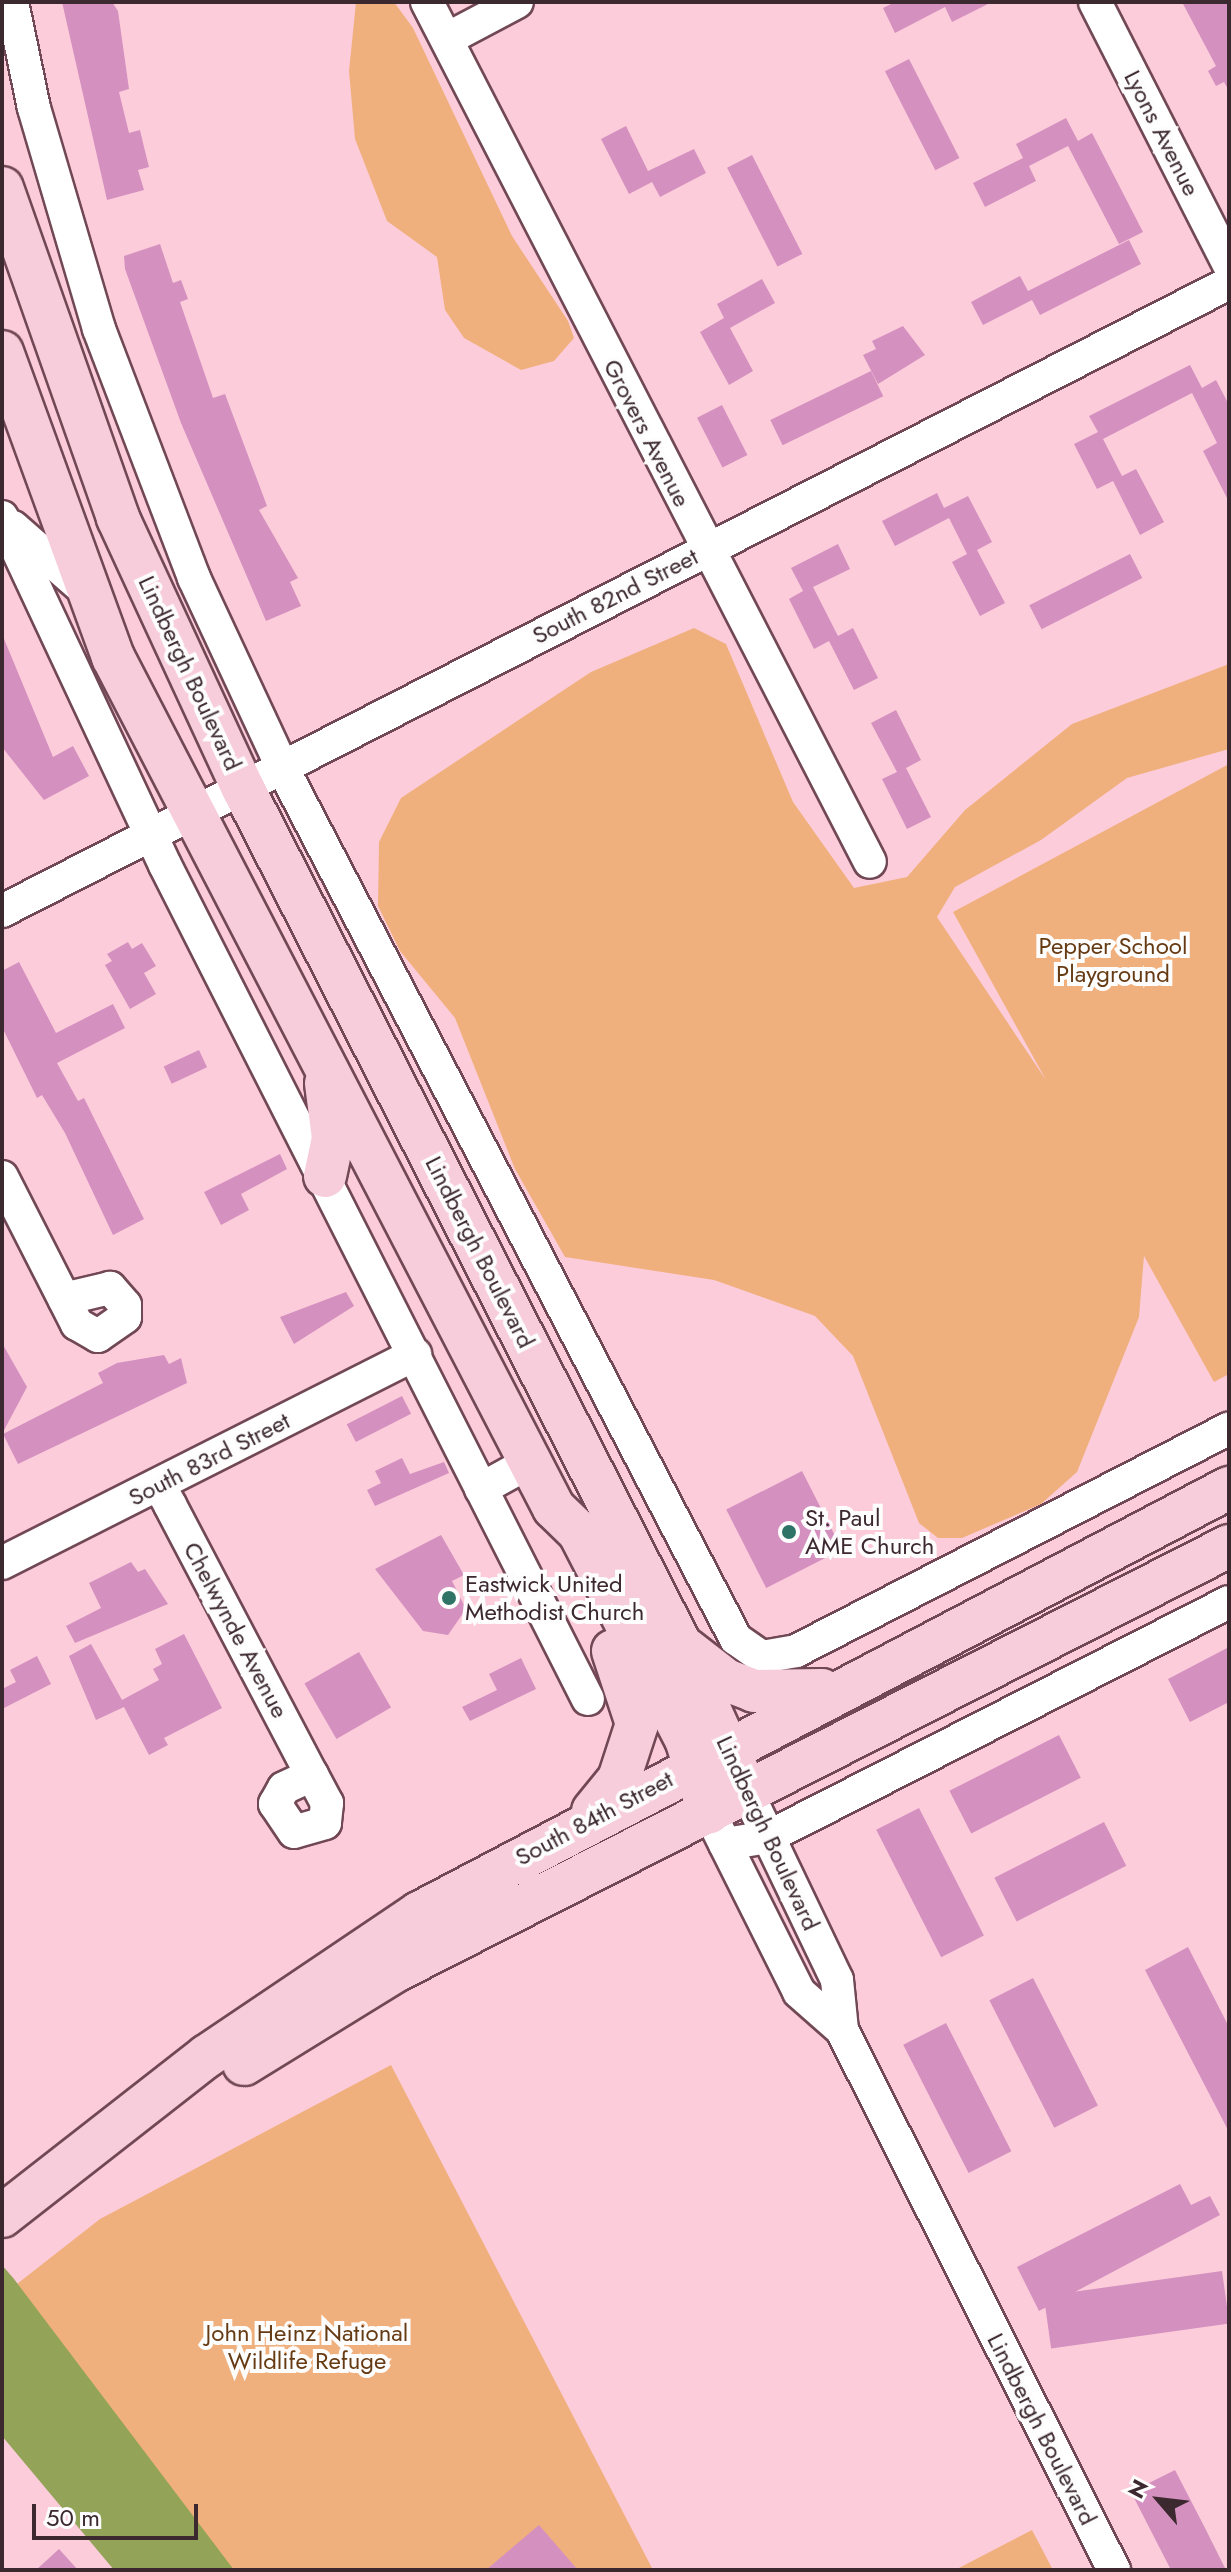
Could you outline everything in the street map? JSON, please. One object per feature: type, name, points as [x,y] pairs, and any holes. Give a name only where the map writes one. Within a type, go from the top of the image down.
[{"type":"main road","name":"Lindbergh Boulevard","points":[[2,188],[104,478],[243,788],[679,1642],[711,1755],[717,1828]]},
{"type":"main road","name":"Lindbergh Boulevard","points":[[2,352],[113,657],[554,1508],[579,1532],[711,1755],[747,1792]]},
{"type":"main road","points":[[315,1043],[333,1111],[325,1176]]},
{"type":"main road","name":"South 84th Street","points":[[2,2250],[20,2213],[318,1977],[711,1755],[1229,1488]]},
{"type":"main road","points":[[554,1508],[558,1544],[630,1686],[637,1724],[619,1779],[577,1828]]},
{"type":"main road","name":"South 84th Street","points":[[20,2213],[341,2002],[717,1828],[747,1792],[1229,1546]]},
{"type":"main road","points":[[679,1642],[726,1680],[754,1691],[839,1689]]},
{"type":"street","name":"Lindbergh Boulevard","points":[[12,2],[12,42],[99,329],[194,578],[282,767],[722,1615],[749,1650],[777,1657],[796,1651],[1229,1428]]},
{"type":"street","name":"Grovers Avenue","points":[[427,2],[706,549],[870,862]]},
{"type":"street","points":[[447,39],[517,2]]},
{"type":"street","name":"Lyons Avenue","points":[[1095,2],[1229,265]]},
{"type":"street","name":"South 82nd Street","points":[[2,911],[1229,283]]},
{"type":"street","points":[[104,478],[132,415]]},
{"type":"street","points":[[2,514],[36,554],[88,593]]},
{"type":"street","points":[[2,514],[151,836],[588,1699]]},
{"type":"street","points":[[383,1062],[424,1039]]},
{"type":"street","points":[[2,1177],[64,1299]]},
{"type":"street","name":"South 83rd Street","points":[[2,1563],[415,1354]]},
{"type":"street","points":[[481,1489],[532,1461]]},
{"type":"street","name":"Chelwynde Avenue","points":[[159,1485],[312,1775]]},
{"type":"street","name":"South 84th Street","points":[[717,1828],[768,1837],[1229,1602]]},
{"type":"street","name":"Lindbergh Boulevard","points":[[747,1792],[837,1980],[842,2030],[1114,2570]]},
{"type":"street","name":"Lindbergh Boulevard","points":[[717,1828],[799,1992],[842,2030]]},
{"type":"green space","points":[[356,2],[394,2],[413,28],[512,236],[568,321],[574,338],[554,361],[521,370],[464,338],[445,310],[437,257],[387,221],[355,139],[349,71]]},
{"type":"green space","name":"Pepper School Playground","points":[[694,628],[726,644],[793,802],[854,888],[907,877],[965,810],[1072,724],[1229,664],[1229,749],[1127,778],[1041,840],[955,887],[937,917],[1046,1080],[953,912],[1229,764],[1229,1374],[1214,1382],[1144,1256],[1139,1317],[1077,1472],[1041,1504],[962,1538],[938,1538],[919,1523],[853,1356],[815,1316],[714,1280],[565,1257],[515,1169],[455,1018],[400,951],[378,906],[379,842],[401,798],[591,672]]},
{"type":"green space","name":"John Heinz National Wildlife Refuge","points":[[391,2065],[653,2570],[233,2570],[8,2291],[100,2219]]},
{"type":"green space","points":[[1032,2530],[1053,2570],[955,2570]]},
{"type":"shaded area","points":[[2,2265],[234,2570],[114,2570],[2,2436]]},
{"type":"building","points":[[62,2],[112,2],[118,11],[129,89],[119,92],[129,133],[140,130],[149,167],[138,170],[144,190],[107,200]]},
{"type":"building","points":[[895,2],[992,2],[952,22],[945,7],[895,33],[883,8]]},
{"type":"building","points":[[1182,2],[1229,2],[1229,91],[1224,82],[1216,86],[1208,71],[1216,66]]},
{"type":"building","points":[[909,59],[959,158],[935,170],[885,71]]},
{"type":"building","points":[[1066,118],[1078,141],[1092,133],[1143,232],[1119,244],[1068,146],[1029,166],[1036,181],[985,207],[973,183],[1023,158],[1016,144]]},
{"type":"building","points":[[626,126],[648,171],[694,149],[706,173],[660,197],[652,182],[629,194],[601,139]]},
{"type":"building","points":[[752,155],[802,254],[777,267],[727,168]]},
{"type":"building","points":[[1129,240],[1141,264],[1040,315],[1032,300],[983,325],[971,302],[1020,276],[1028,291]]},
{"type":"building","points":[[160,244],[173,283],[181,280],[188,299],[180,302],[213,398],[225,394],[267,506],[259,510],[298,578],[290,582],[301,606],[266,621],[181,423],[125,269],[124,256]]},
{"type":"building","points":[[762,279],[775,303],[730,328],[753,371],[729,385],[700,332],[724,318],[717,304]]},
{"type":"building","points":[[903,326],[925,355],[878,384],[863,355],[876,349],[872,341]]},
{"type":"building","points":[[1190,365],[1202,388],[1216,380],[1229,405],[1229,502],[1203,451],[1217,443],[1192,393],[1103,439],[1122,476],[1136,469],[1164,522],[1140,535],[1113,481],[1097,489],[1074,444],[1098,432],[1089,416]]},
{"type":"building","points":[[871,371],[883,396],[783,445],[770,420]]},
{"type":"building","points":[[722,405],[747,455],[722,468],[697,418]]},
{"type":"building","points":[[937,493],[944,508],[968,496],[992,542],[977,550],[1005,603],[980,616],[952,562],[967,554],[949,518],[895,546],[882,521]]},
{"type":"building","points":[[838,544],[850,569],[813,587],[838,636],[853,628],[878,678],[854,690],[829,641],[814,649],[789,599],[803,591],[791,568]]},
{"type":"building","points":[[1130,554],[1142,578],[1042,629],[1029,605]]},
{"type":"building","points":[[2,634],[53,757],[73,746],[89,776],[44,800],[2,747]]},
{"type":"building","points":[[896,710],[921,760],[906,768],[931,817],[907,829],[882,779],[897,772],[871,723]]},
{"type":"building","points":[[128,942],[132,949],[142,943],[156,966],[144,973],[156,994],[130,1009],[105,965],[112,961],[107,954]]},
{"type":"building","points":[[19,962],[56,1033],[113,1004],[125,1028],[57,1063],[78,1101],[84,1098],[144,1219],[113,1235],[65,1133],[42,1095],[37,1098],[2,1027],[2,971]]},
{"type":"building","points":[[199,1050],[207,1067],[172,1084],[164,1066]]},
{"type":"building","points":[[280,1154],[287,1169],[241,1194],[249,1210],[221,1225],[204,1192]]},
{"type":"building","points":[[346,1292],[354,1306],[294,1344],[280,1317]]},
{"type":"building","points":[[2,1343],[27,1387],[2,1434]]},
{"type":"building","points":[[164,1355],[169,1364],[181,1358],[187,1383],[18,1464],[3,1434],[103,1383],[98,1373],[117,1363]]},
{"type":"building","points":[[402,1396],[411,1414],[356,1442],[347,1424]]},
{"type":"building","points":[[402,1458],[410,1474],[444,1462],[449,1473],[375,1506],[367,1490],[381,1483],[375,1471]]},
{"type":"building","points":[[802,1471],[842,1549],[766,1588],[726,1510]]},
{"type":"building","points":[[441,1535],[464,1575],[452,1581],[466,1609],[448,1635],[423,1631],[375,1569]]},
{"type":"building","points":[[131,1562],[138,1572],[145,1569],[168,1604],[75,1643],[66,1626],[101,1608],[89,1583]]},
{"type":"building","points":[[184,1634],[222,1708],[164,1738],[168,1745],[149,1755],[124,1707],[96,1720],[69,1656],[91,1644],[122,1700],[159,1680],[153,1669],[162,1664],[155,1649]]},
{"type":"building","points":[[1229,1647],[1229,1702],[1190,1722],[1168,1679]]},
{"type":"building","points":[[359,1652],[391,1707],[336,1739],[304,1684]]},
{"type":"building","points":[[37,1656],[51,1684],[2,1709],[2,1689],[16,1682],[10,1670]]},
{"type":"building","points":[[521,1658],[536,1689],[470,1721],[462,1707],[497,1690],[489,1674]]},
{"type":"building","points":[[1059,1735],[1081,1778],[971,1834],[949,1791]]},
{"type":"building","points":[[919,1808],[984,1935],[941,1957],[876,1830]]},
{"type":"building","points":[[1104,1822],[1126,1866],[1017,1922],[994,1878]]},
{"type":"building","points":[[1188,1947],[1229,2027],[1229,2132],[1145,1970]]},
{"type":"building","points":[[1033,1978],[1098,2105],[1054,2128],[989,2000]]},
{"type":"building","points":[[946,2023],[1011,2151],[969,2173],[903,2045]]},
{"type":"building","points":[[1180,2184],[1191,2205],[1210,2196],[1220,2215],[1039,2311],[1017,2267]]},
{"type":"building","points":[[1222,2271],[1229,2324],[1051,2349],[1044,2296]]},
{"type":"building","points":[[1175,2470],[1226,2570],[1171,2570],[1131,2492]]},
{"type":"building","points":[[539,2525],[578,2570],[486,2570]]},
{"type":"building","points":[[59,2549],[78,2570],[36,2570]]},
{"type":"place","name":"St. Paul AME Church","points":[[789,1532]]},
{"type":"place","name":"Eastwick United Methodist Church","points":[[449,1598]]}]
